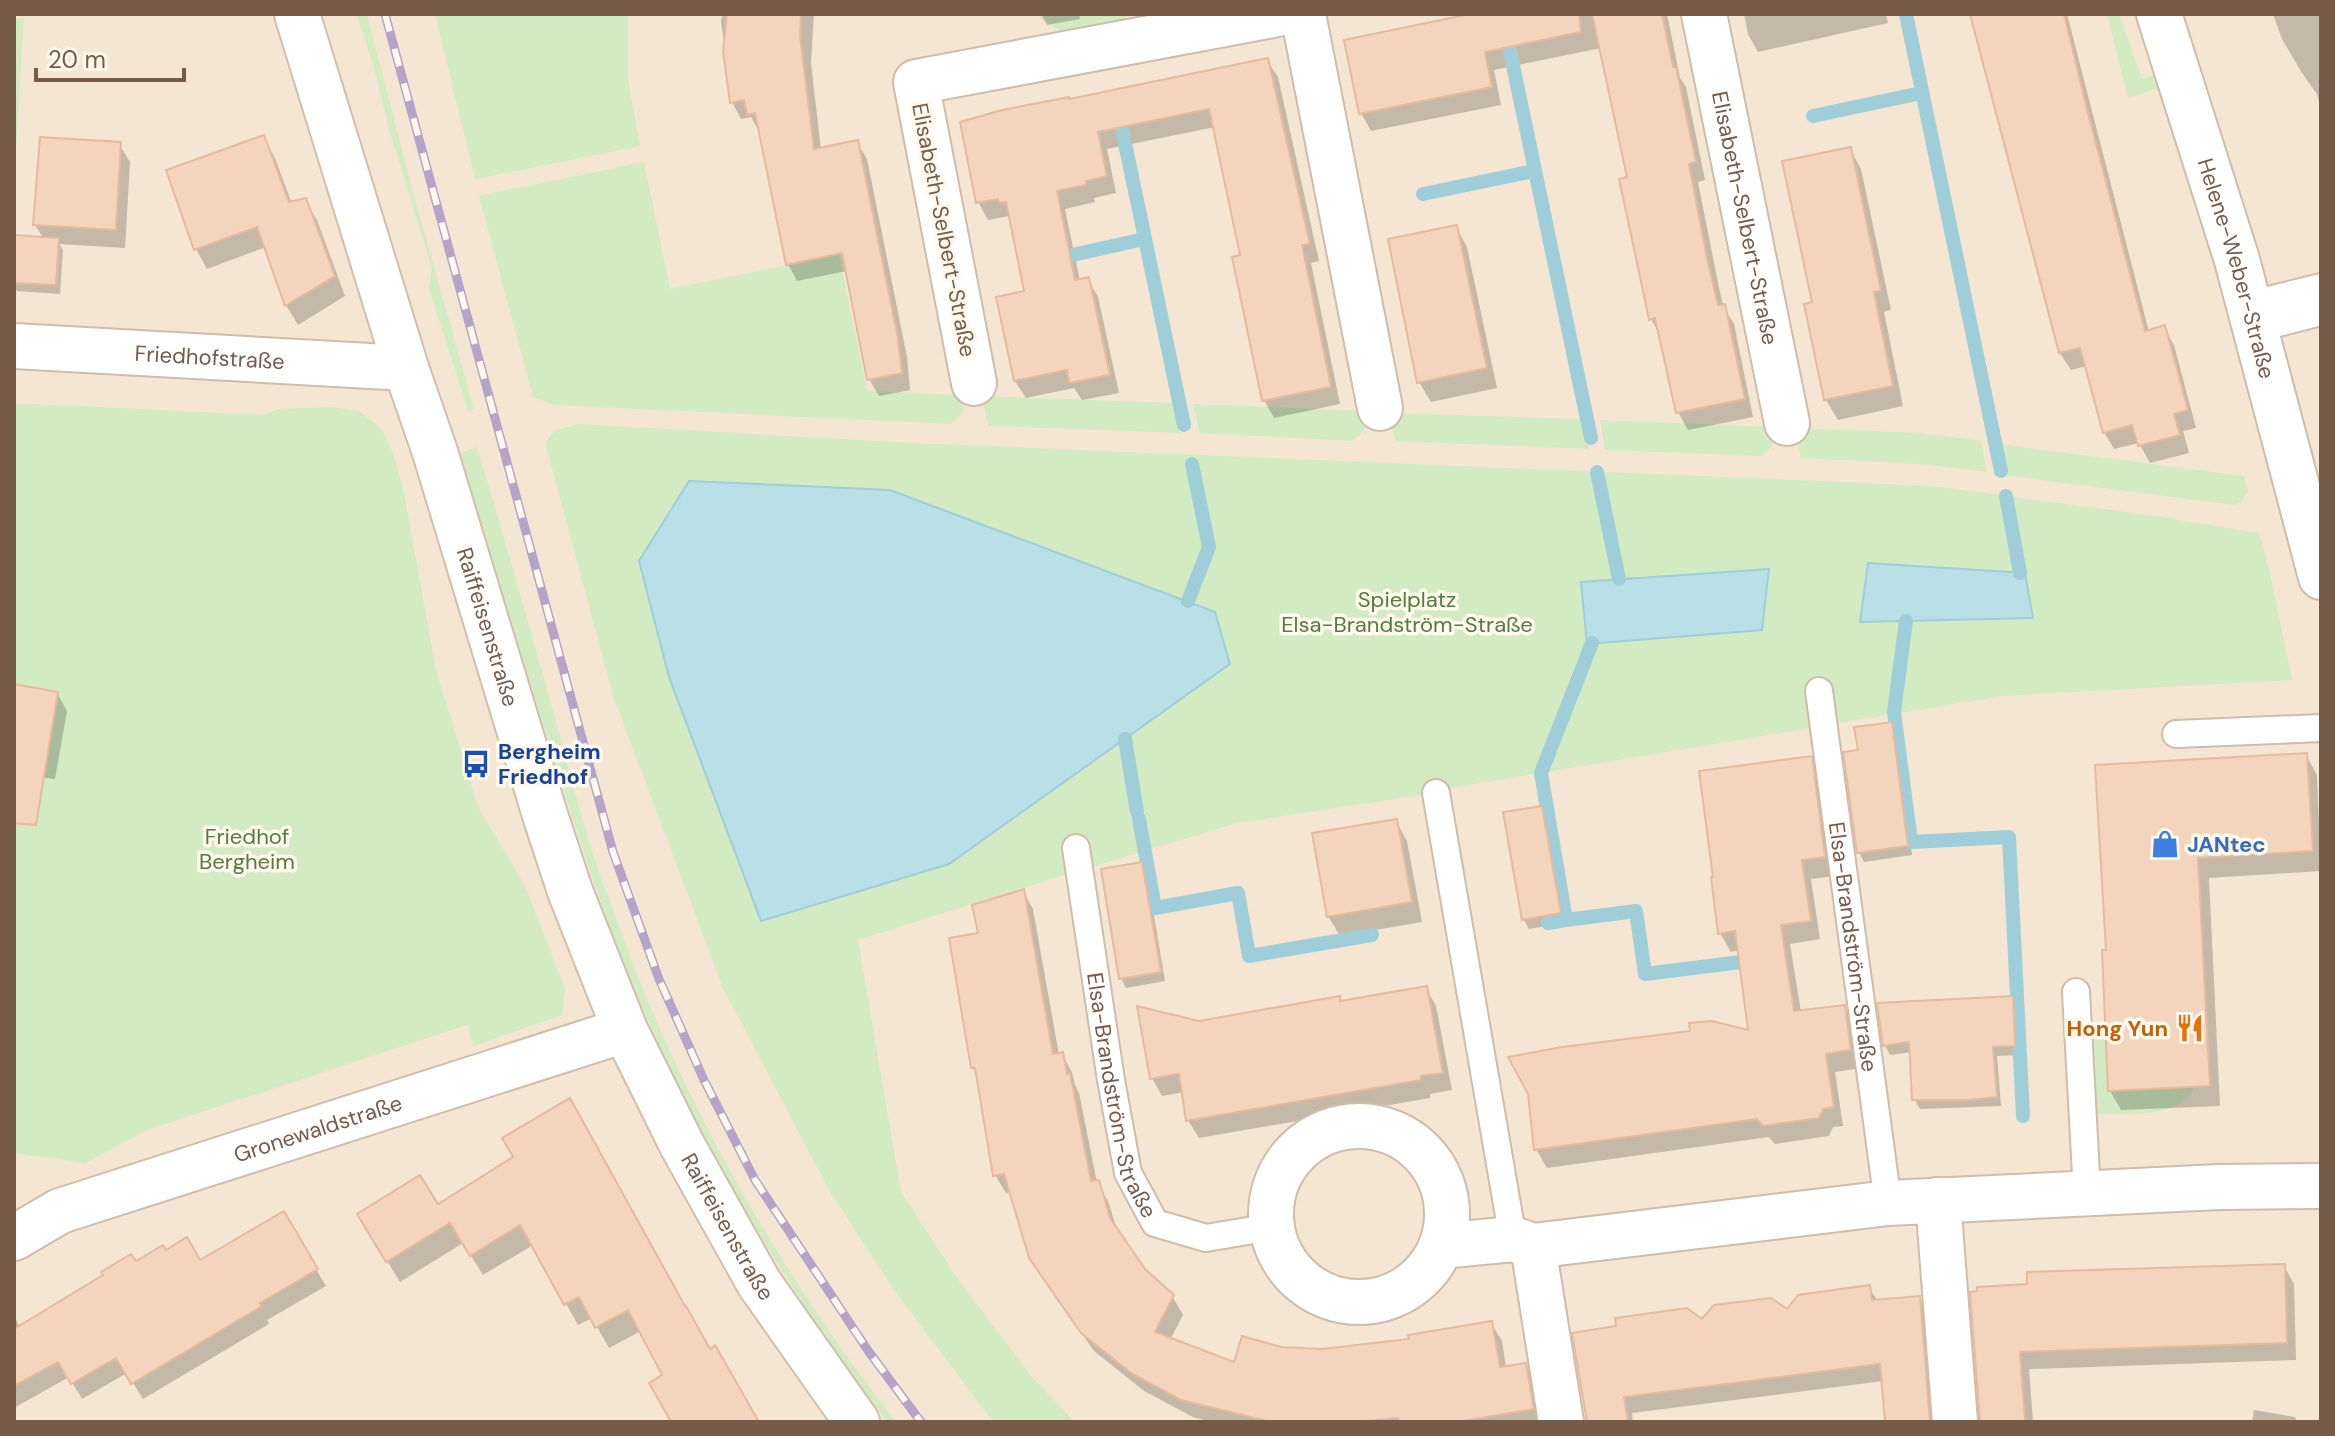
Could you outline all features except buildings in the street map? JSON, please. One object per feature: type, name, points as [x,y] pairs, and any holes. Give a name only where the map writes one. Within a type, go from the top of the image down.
[{"type":"street","name":"Raiffeisenstraße","points":[[297,14],[545,815],[570,891],[625,1030],[682,1145],[759,1283],[857,1422]]},
{"type":"street","name":"Elisabeth-Selbert-Straße","points":[[974,383],[916,82],[1155,25],[1278,14]]},
{"type":"street","points":[[1303,14],[1380,408]]},
{"type":"street","name":"Elisabeth-Selbert-Straße","points":[[1704,14],[1787,423]]},
{"type":"street","name":"Helene-Weber-Straße","points":[[2159,14],[2252,317],[2321,577]]},
{"type":"street","name":"Friedhofstraße","points":[[14,346],[406,368]]},
{"type":"street","name":"Gronewaldstraße","points":[[14,1238],[60,1211],[625,1030]]},
{"type":"street","points":[[1354,1125],[1383,1128],[1410,1141],[1431,1161],[1444,1188],[1447,1217],[1441,1246],[1426,1272],[1402,1291],[1375,1301],[1344,1301],[1316,1291],[1292,1273],[1276,1246],[1271,1227],[1272,1197],[1282,1170],[1300,1147],[1325,1131],[1354,1125]]},
{"type":"street","points":[[1441,1246],[1523,1243],[1888,1203],[2219,1187],[2321,1186]]},
{"type":"street","points":[[1938,1200],[1955,1422]]},
{"type":"street","points":[[1523,1243],[1561,1422]]},
{"type":"lane","points":[[2252,317],[2321,287]]},
{"type":"lane","points":[[2252,317],[2321,312]]},
{"type":"lane","name":"Elsa-Brandström-Straße","points":[[1819,691],[1888,1203]]},
{"type":"lane","points":[[2176,734],[2321,728]]},
{"type":"lane","points":[[1436,793],[1523,1243]]},
{"type":"lane","name":"Elsa-Brandström-Straße","points":[[1076,848],[1128,1173],[1155,1223],[1206,1238],[1271,1227]]},
{"type":"lane","points":[[2076,992],[2087,1193]]},
{"type":"shaded area","points":[[14,14],[2321,14],[2321,1422],[14,1422]]},
{"type":"green space","points":[[356,14],[367,14],[474,409],[468,411],[429,288],[432,268]]},
{"type":"green space","points":[[435,14],[628,14],[628,80],[640,146],[475,179]]},
{"type":"green space","points":[[1052,14],[1126,14],[1123,22],[1066,34],[1039,17]]},
{"type":"green space","points":[[2107,14],[2119,14],[2142,79],[2155,75],[2159,88],[2128,98]]},
{"type":"green space","points":[[24,18],[14,182],[14,19]]},
{"type":"green space","points":[[644,162],[670,289],[839,255],[867,391],[959,395],[964,411],[951,424],[554,405],[533,397],[479,196]]},
{"type":"green space","points":[[982,396],[1175,403],[1181,433],[988,426]]},
{"type":"green space","name":"Friedhof Bergheim","points":[[14,403],[264,415],[279,409],[331,407],[359,411],[382,430],[394,455],[404,493],[436,670],[478,807],[525,886],[565,989],[562,1015],[474,1046],[467,1025],[147,1130],[86,1163],[14,1153]]},
{"type":"green space","points":[[1193,404],[1366,411],[1366,424],[1353,441],[1200,433]]},
{"type":"green space","points":[[1389,413],[1582,419],[1589,449],[1395,441]]},
{"type":"green space","points":[[1600,420],[1772,427],[1775,437],[1769,450],[1761,456],[1605,450]]},
{"type":"green space","name":"Spielplatz Elsa-Brandström-Straße","points":[[578,424],[914,443],[1940,487],[2148,515],[2259,533],[2292,680],[2001,696],[1421,795],[1237,823],[858,940],[901,1192],[960,1282],[1034,1379],[1075,1422],[995,1422],[894,1290],[829,1190],[723,988],[613,696],[545,442],[556,430]]},
{"type":"green space","points":[[1795,428],[1921,433],[1981,441],[1987,472],[1921,464],[1801,458]]},
{"type":"green space","points":[[1998,444],[2244,476],[2248,491],[2241,502],[2234,505],[2004,475]]},
{"type":"green space","points":[[477,447],[592,850],[652,1010],[710,1133],[766,1233],[828,1329],[896,1422],[887,1422],[850,1371],[747,1213],[687,1102],[634,988],[579,839],[459,453]]},
{"type":"green space","points":[[2105,1037],[2108,1091],[2194,1087],[2187,1098],[2165,1110],[2094,1114],[2090,1038]]},
{"type":"water","points":[[689,481],[890,490],[1215,612],[1230,664],[949,864],[761,921],[669,677],[639,561]]},
{"type":"water","points":[[1868,563],[2025,573],[2033,618],[1860,622]]},
{"type":"water","points":[[1769,569],[1762,630],[1587,644],[1581,582]]},
{"type":"waterway","points":[[1906,14],[2001,471]]},
{"type":"waterway","points":[[1510,51],[1591,438]]},
{"type":"waterway","points":[[1813,116],[1921,93]]},
{"type":"waterway","points":[[1122,129],[1184,425]]},
{"type":"waterway","points":[[1423,194],[1534,171]]},
{"type":"waterway","points":[[1054,259],[1144,239]]},
{"type":"waterway","points":[[1188,601],[1209,547],[1192,464]]},
{"type":"waterway","points":[[1597,472],[1619,579]]},
{"type":"waterway","points":[[2006,496],[2020,573]]},
{"type":"waterway","points":[[1906,621],[1894,712],[1911,842],[2009,837],[2023,1116]]},
{"type":"waterway","points":[[1592,643],[1541,773],[1566,920],[1636,911],[1645,974],[1757,960]]},
{"type":"waterway","points":[[1125,739],[1137,812]]},
{"type":"waterway","points":[[1139,819],[1155,908],[1238,893],[1249,956],[1372,935]]},
{"type":"waterway","points":[[1548,923],[1566,920]]},
{"type":"railway","points":[[385,14],[613,852],[659,979],[704,1080],[755,1180],[869,1352],[921,1422]]},
{"type":"place","name":"Bergheim Friedhof","points":[[476,764]]},
{"type":"place","name":"JANtec","points":[[2165,844]]},
{"type":"place","name":"Hong Yun","points":[[2190,1028]]}]
